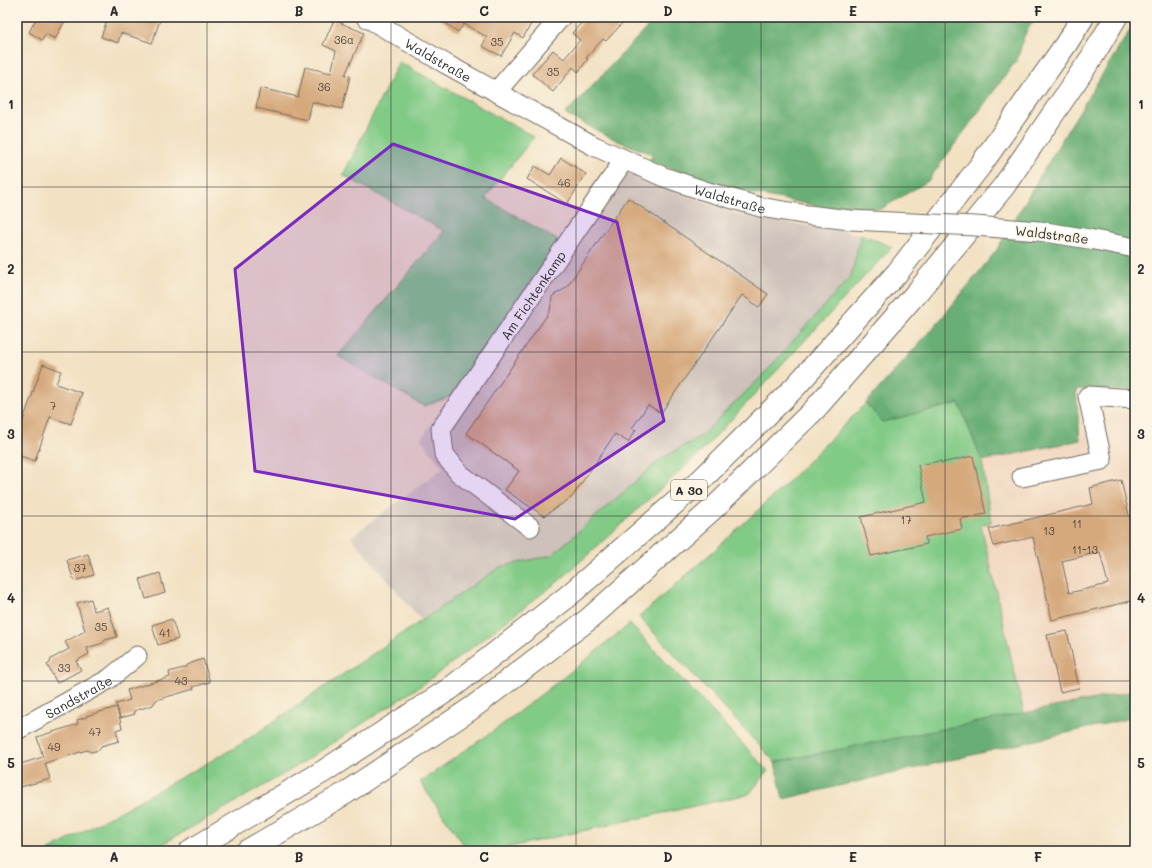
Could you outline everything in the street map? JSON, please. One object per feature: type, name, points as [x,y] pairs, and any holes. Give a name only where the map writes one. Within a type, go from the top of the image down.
[{"type":"highway","name":"A 30","points":[[190,851],[324,771],[451,688],[568,597],[700,481],[795,387],[897,273],[980,166],[1066,44],[1083,17]]},
{"type":"highway","name":"A 30","points":[[247,851],[344,794],[472,708],[589,619],[717,504],[815,409],[924,284],[1004,186],[1092,57],[1116,17]]},
{"type":"street","name":"Waldstraße","points":[[366,17],[496,92],[594,146],[664,177],[702,190],[760,207],[808,215],[850,220],[975,226],[1039,231],[1135,248]]},
{"type":"street","points":[[496,92],[561,17]]},
{"type":"street","name":"Am Fichtenkamp","points":[[530,527],[458,473],[444,454],[441,429],[624,160]]},
{"type":"street","points":[[1022,477],[1102,460],[1088,396],[1135,399]]},
{"type":"street","name":"Sandstraße","points":[[17,730],[108,679],[137,656]]},
{"type":"highlighted area","points":[[393,144],[617,222],[664,421],[515,519],[255,471],[235,269]]},
{"type":"shaded area","points":[[626,172],[741,216],[861,234],[851,276],[764,374],[701,436],[661,459],[552,555],[500,567],[422,621],[351,537],[443,468],[421,439],[559,241],[599,176]]},
{"type":"shaded area","points":[[1098,414],[1135,414],[1135,691],[1024,714],[981,525],[991,522],[982,461],[1080,440]]},
{"type":"green space","points":[[657,17],[1035,17],[1024,36],[1018,58],[928,181],[881,209],[823,207],[739,191],[649,161],[653,154],[620,142],[565,114]]},
{"type":"green space","points":[[1135,22],[1135,390],[1076,389],[1080,440],[982,461],[959,403],[882,422],[866,403],[940,320],[996,251],[1064,136]]},
{"type":"green space","points":[[399,62],[534,137],[485,198],[559,241],[450,397],[424,406],[338,356],[444,231],[343,175]]},
{"type":"green space","points":[[861,234],[892,247],[701,452],[560,580],[428,681],[294,768],[151,851],[48,851],[238,746],[500,567],[552,555],[661,459],[701,436],[764,374],[851,276]]},
{"type":"green space","points":[[866,403],[882,422],[959,403],[982,461],[991,522],[981,525],[1024,714],[775,762],[639,617],[784,486]]},
{"type":"green space","points":[[630,624],[768,771],[749,794],[492,851],[468,851],[420,782],[499,727]]},
{"type":"green space","points":[[1135,691],[1135,717],[783,799],[775,762]]},
{"type":"building","points":[[37,17],[67,17],[55,39],[46,34],[42,40],[29,32]]},
{"type":"building","points":[[108,17],[161,17],[152,43],[121,33],[118,43],[101,37]]},
{"type":"building","points":[[437,17],[535,17],[523,38],[515,33],[501,56],[482,46],[487,37],[464,24],[458,32]]},
{"type":"building","points":[[587,17],[628,17],[606,41],[603,39],[586,58],[588,59],[578,72],[573,67],[553,92],[532,74],[553,50],[564,59],[580,40],[572,33]]},
{"type":"building","points":[[334,20],[364,33],[345,75],[350,76],[342,109],[312,102],[308,120],[256,108],[260,88],[298,97],[305,67],[331,73],[336,51],[323,45]]},
{"type":"building","points":[[561,158],[586,174],[567,204],[527,179],[535,166],[550,175]]},
{"type":"building","points":[[628,198],[768,294],[759,307],[742,295],[661,413],[648,405],[632,428],[636,430],[628,442],[615,434],[572,497],[544,516],[505,490],[519,471],[466,433],[550,311],[552,297],[566,288]]},
{"type":"building","points":[[43,364],[61,371],[56,384],[82,393],[71,424],[50,417],[35,461],[17,455],[17,437]]},
{"type":"building","points":[[973,456],[986,514],[960,519],[962,529],[925,537],[927,544],[871,556],[861,517],[926,502],[918,465],[941,461],[941,463]]},
{"type":"building","points":[[1121,480],[1135,541],[1135,600],[1052,620],[1033,537],[994,546],[989,529],[1093,504],[1090,488]],"holes":[[[1100,552],[1108,584],[1069,593],[1062,561]]]},
{"type":"building","points":[[88,554],[94,575],[74,581],[67,560]]},
{"type":"building","points":[[160,573],[165,593],[146,599],[140,579]]},
{"type":"building","points":[[91,599],[94,611],[108,607],[117,637],[105,640],[103,643],[87,648],[89,654],[76,661],[81,670],[57,683],[47,665],[50,663],[51,659],[69,649],[65,642],[85,631],[77,603]]},
{"type":"building","points":[[172,619],[178,639],[158,645],[152,625]]},
{"type":"building","points":[[1067,631],[1079,688],[1060,692],[1047,635]]},
{"type":"building","points":[[203,659],[210,682],[193,687],[194,689],[156,700],[153,705],[134,711],[135,714],[120,718],[116,704],[130,700],[127,690],[170,677],[169,672],[186,667],[186,665]]},
{"type":"building","points":[[117,707],[122,728],[116,730],[119,741],[101,746],[99,750],[91,752],[87,750],[45,763],[50,779],[17,788],[17,765],[43,757],[37,737],[78,724],[77,720],[87,717],[86,716]]}]
